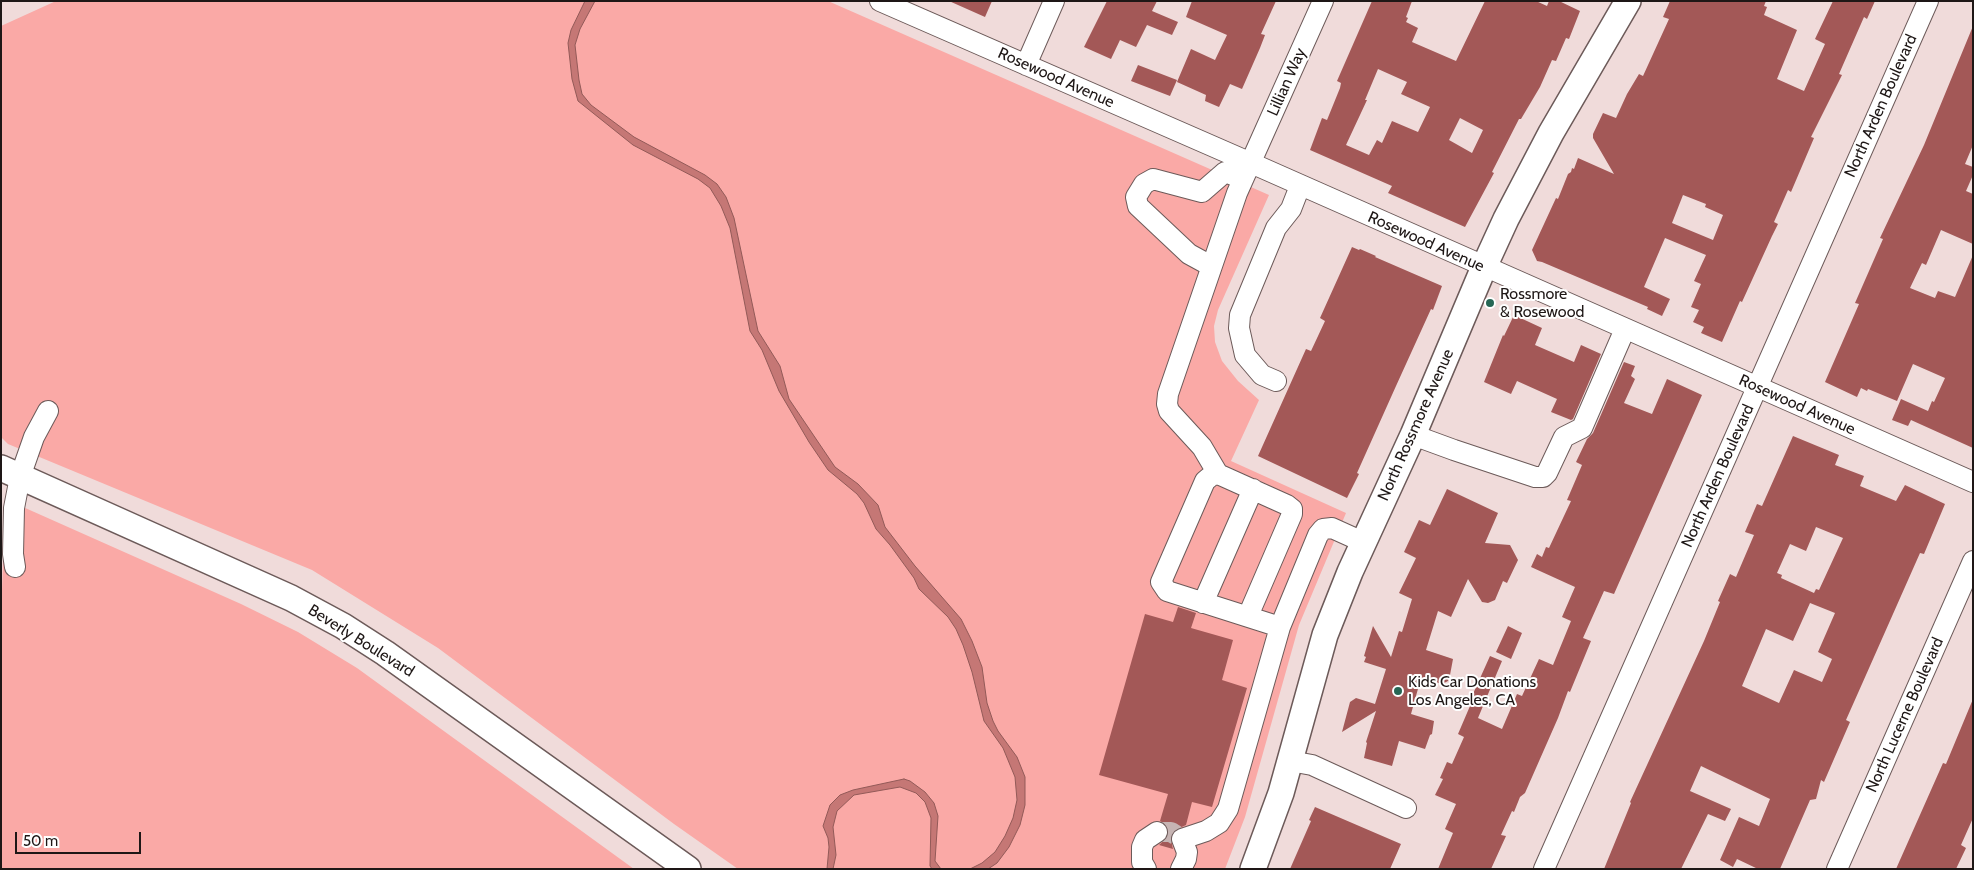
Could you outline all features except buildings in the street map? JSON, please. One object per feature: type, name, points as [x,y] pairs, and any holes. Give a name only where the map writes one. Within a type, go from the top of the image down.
[{"type":"main road","name":"North Rossmore Avenue","points":[[1253,869],[1271,822],[1290,762],[1305,700],[1325,635],[1363,542],[1413,434],[1484,267],[1510,211],[1551,133],[1628,1]]},
{"type":"main road","name":"Beverly Boulevard","points":[[11,473],[291,598],[343,626],[385,653],[688,869]]},
{"type":"street","name":"Rosewood Avenue","points":[[880,1],[1026,65],[1247,171],[1300,186],[1973,482]]},
{"type":"street","points":[[1026,65],[1054,1]]},
{"type":"street","name":"Lillian Way","points":[[1218,474],[1202,447],[1169,411],[1167,404],[1172,379],[1210,266],[1247,171],[1323,1]]},
{"type":"street","name":"North Arden Boulevard","points":[[1544,869],[1928,1]]},
{"type":"street","points":[[1210,266],[1190,254],[1138,206],[1136,197],[1144,184],[1153,179],[1202,192],[1225,172],[1247,171]]},
{"type":"street","points":[[1276,381],[1262,375],[1245,355],[1238,328],[1240,315],[1276,228],[1290,208],[1300,186]]},
{"type":"street","points":[[1413,434],[1535,477],[1543,477],[1547,473],[1564,437],[1582,428],[1625,329]]},
{"type":"street","points":[[15,567],[13,554],[14,508],[11,473],[48,412]]},
{"type":"street","points":[[1248,616],[1292,514],[1292,509],[1218,474],[1211,476],[1206,481],[1161,582],[1167,591],[1280,627]]},
{"type":"street","points":[[1203,603],[1253,489]]},
{"type":"street","points":[[1181,869],[1187,852],[1182,839],[1206,831],[1219,823],[1228,809],[1280,627],[1318,535],[1324,529],[1332,528],[1363,542]]},
{"type":"street","name":"North Lucerne Boulevard","points":[[1837,869],[1973,561]]},
{"type":"street","points":[[1290,762],[1312,765],[1406,808]]},
{"type":"street","points":[[1146,869],[1142,862],[1142,847],[1145,840],[1157,832]]},
{"type":"shaded area","points":[[56,1],[828,1],[1269,195],[1218,310],[1214,326],[1215,342],[1222,361],[1238,381],[1259,400],[1231,461],[1346,513],[1299,625],[1245,817],[1225,869],[738,869],[674,824],[438,648],[312,570],[8,444],[1,437],[1,26]]},
{"type":"shaded area","points":[[585,1],[595,1],[580,29],[575,45],[582,94],[591,105],[634,137],[705,175],[717,184],[726,197],[734,218],[758,331],[780,366],[789,399],[835,467],[858,484],[878,505],[885,527],[915,566],[961,619],[972,641],[982,667],[987,703],[993,721],[1017,757],[1025,777],[1025,805],[1020,825],[1009,847],[997,863],[988,869],[970,869],[982,863],[995,852],[1005,836],[1013,818],[1017,800],[1015,777],[1003,748],[984,721],[972,672],[956,629],[948,617],[919,589],[914,578],[876,529],[864,503],[857,494],[828,470],[779,391],[762,350],[750,331],[730,228],[721,206],[710,188],[698,179],[633,145],[578,101],[572,79],[568,43],[571,30]]},
{"type":"shaded area","points":[[5,499],[241,604],[298,632],[357,668],[634,869],[1,869],[1,619]]},
{"type":"shaded area","points":[[904,779],[925,792],[934,803],[938,816],[935,861],[941,869],[932,869],[930,866],[931,818],[925,802],[916,793],[900,787],[854,795],[837,811],[833,827],[836,855],[833,869],[827,869],[829,847],[828,838],[823,826],[830,805],[840,795],[853,790]]},
{"type":"tunnel","points":[[1157,832],[1171,832],[1182,839]]},
{"type":"place","name":"Rossmore & Rosewood","points":[[1490,303]]},
{"type":"place","name":"Kids Car Donations Los Angeles, CA","points":[[1398,691]]}]
